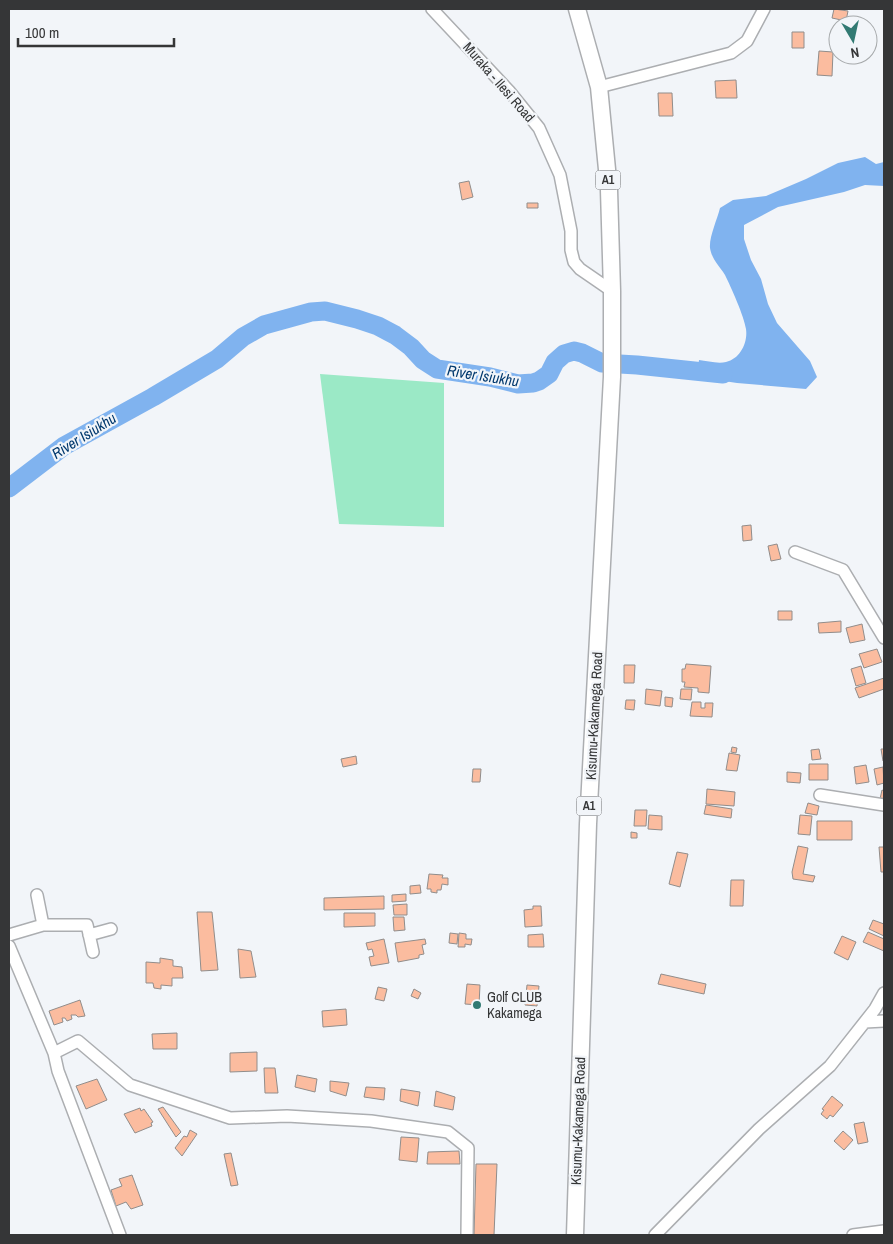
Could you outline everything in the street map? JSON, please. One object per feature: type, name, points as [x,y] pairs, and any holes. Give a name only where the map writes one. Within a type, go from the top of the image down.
[{"type":"highway","name":"A1","points":[[577,9],[599,87],[609,190],[612,291]]},
{"type":"highway","name":"Kisumu-Kakamega Road","points":[[575,1235],[588,824],[612,376],[612,291]]},
{"type":"street","name":"Muraka - Ilesi Road","points":[[432,9],[509,91],[539,128],[560,175],[571,231],[571,250],[574,262],[580,269],[612,291]]},
{"type":"street","points":[[599,87],[731,53],[747,41],[764,9]]},
{"type":"street","points":[[796,552],[843,570],[884,638]]},
{"type":"street","points":[[820,795],[884,805]]},
{"type":"street","points":[[37,896],[43,925]]},
{"type":"street","points":[[9,935],[43,925],[87,926],[93,952]]},
{"type":"street","points":[[89,934],[111,928]]},
{"type":"street","points":[[9,946],[54,1053],[58,1071],[120,1235]]},
{"type":"street","points":[[656,1235],[759,1129],[830,1066],[883,997]]},
{"type":"street","points":[[865,1022],[884,1021]]},
{"type":"street","points":[[54,1053],[78,1041],[130,1085],[230,1118],[287,1116],[371,1121],[448,1132],[468,1148],[467,1235]]},
{"type":"street","points":[[853,1235],[884,1231]]},
{"type":"green space","points":[[320,374],[444,383],[444,527],[339,524]]},
{"type":"water","points":[[865,157],[876,164],[884,162],[884,186],[865,185],[844,192],[778,207],[744,225],[744,239],[751,260],[761,279],[768,304],[777,323],[810,361],[817,377],[806,389],[737,383],[697,377],[699,360],[720,363],[731,360],[742,350],[746,340],[745,323],[740,309],[725,275],[714,259],[710,248],[720,208],[733,200],[766,196],[838,163]]},
{"type":"building","points":[[834,9],[848,11],[847,15],[833,15]]},
{"type":"building","points":[[792,32],[804,32],[804,48],[792,48]]},
{"type":"building","points":[[819,51],[828,52],[828,65],[832,65],[832,76],[817,75]]},
{"type":"building","points":[[736,80],[737,98],[716,98],[715,81]]},
{"type":"building","points":[[658,93],[672,93],[673,116],[659,116]]},
{"type":"building","points":[[469,181],[473,197],[462,200],[459,183]]},
{"type":"building","points":[[527,203],[538,203],[538,208],[527,208]]},
{"type":"building","points":[[751,525],[752,540],[743,541],[742,526]]},
{"type":"building","points":[[777,544],[781,559],[771,561],[768,546]]},
{"type":"building","points":[[778,611],[792,611],[792,620],[778,620]]},
{"type":"building","points":[[841,621],[841,632],[819,633],[818,623]]},
{"type":"building","points":[[862,624],[865,640],[850,643],[846,628]]},
{"type":"building","points":[[877,649],[882,662],[864,668],[859,654]]},
{"type":"building","points":[[686,664],[711,666],[709,693],[698,692],[698,688],[684,687],[685,682],[682,682],[682,669],[685,669]]},
{"type":"building","points":[[624,665],[635,665],[634,683],[624,683]]},
{"type":"building","points":[[861,666],[866,683],[856,686],[851,669]]},
{"type":"building","points":[[884,678],[884,689],[859,698],[855,688]]},
{"type":"building","points":[[646,689],[662,691],[660,706],[645,704]]},
{"type":"building","points":[[681,689],[692,689],[691,700],[680,699]]},
{"type":"building","points":[[665,697],[673,698],[672,707],[665,706]]},
{"type":"building","points":[[626,700],[635,700],[634,710],[625,709]]},
{"type":"building","points":[[692,702],[701,702],[701,708],[705,708],[705,703],[713,703],[712,717],[690,716]]},
{"type":"building","points":[[732,747],[737,748],[736,753],[731,752]]},
{"type":"building","points":[[819,749],[821,759],[812,760],[811,750]]},
{"type":"building","points":[[881,749],[884,749],[884,761],[883,761]]},
{"type":"building","points":[[729,753],[740,755],[737,771],[726,770]]},
{"type":"building","points":[[356,756],[357,764],[343,767],[341,759]]},
{"type":"building","points":[[809,764],[828,764],[828,780],[809,780]]},
{"type":"building","points":[[866,765],[869,782],[856,784],[854,767]]},
{"type":"building","points":[[883,767],[884,783],[877,785],[874,769]]},
{"type":"building","points":[[473,769],[481,769],[480,782],[472,782]]},
{"type":"building","points":[[787,772],[801,773],[800,783],[787,782]]},
{"type":"building","points":[[707,789],[735,792],[734,806],[706,804]]},
{"type":"building","points":[[882,790],[884,791],[884,800],[880,799]]},
{"type":"building","points":[[808,803],[819,806],[817,815],[805,813]]},
{"type":"building","points":[[706,805],[732,809],[731,818],[704,814]]},
{"type":"building","points":[[635,810],[647,810],[646,826],[634,826]]},
{"type":"building","points":[[649,815],[662,816],[662,830],[648,829]]},
{"type":"building","points":[[800,815],[812,816],[810,835],[798,834]]},
{"type":"building","points":[[817,821],[852,821],[852,840],[817,840]]},
{"type":"building","points":[[631,832],[637,833],[637,838],[631,838]]},
{"type":"building","points":[[798,846],[808,848],[803,874],[815,876],[813,882],[793,879],[792,872]]},
{"type":"building","points":[[879,847],[884,847],[884,872],[881,872]]},
{"type":"building","points":[[677,852],[688,854],[680,887],[669,884]]},
{"type":"building","points":[[429,874],[443,875],[442,878],[448,878],[448,885],[442,884],[441,890],[437,890],[437,893],[431,892],[431,889],[427,889]]},
{"type":"building","points":[[731,880],[744,880],[743,906],[730,906]]},
{"type":"building","points":[[420,885],[421,893],[410,894],[410,886]]},
{"type":"building","points":[[406,894],[406,901],[392,902],[392,895]]},
{"type":"building","points":[[384,896],[384,909],[324,910],[324,898]]},
{"type":"building","points":[[407,904],[407,915],[394,915],[393,905]]},
{"type":"building","points":[[533,906],[541,906],[542,926],[525,927],[524,910],[533,909]]},
{"type":"building","points":[[197,912],[212,912],[218,970],[201,971]]},
{"type":"building","points":[[344,913],[375,913],[375,926],[344,927]]},
{"type":"building","points":[[393,917],[404,917],[405,930],[394,931]]},
{"type":"building","points":[[873,920],[884,924],[884,936],[869,929]]},
{"type":"building","points":[[868,932],[884,939],[884,951],[863,942]]},
{"type":"building","points":[[450,933],[458,934],[457,944],[449,943]]},
{"type":"building","points":[[459,933],[466,934],[466,939],[472,939],[471,945],[465,944],[465,947],[458,947]]},
{"type":"building","points":[[543,934],[544,947],[528,947],[528,935]]},
{"type":"building","points":[[842,936],[856,942],[848,960],[834,953]]},
{"type":"building","points":[[384,939],[389,963],[371,966],[369,957],[374,956],[372,949],[368,950],[366,943]]},
{"type":"building","points":[[425,939],[426,944],[422,945],[424,954],[419,955],[419,958],[398,962],[395,943]]},
{"type":"building","points":[[238,949],[251,951],[256,977],[240,978]]},
{"type":"building","points":[[160,958],[173,960],[173,966],[182,967],[183,978],[172,978],[172,986],[161,985],[161,989],[154,988],[153,983],[146,983],[146,962],[160,963]]},
{"type":"building","points":[[661,974],[706,984],[704,994],[658,984]]},
{"type":"building","points":[[467,984],[480,985],[479,1005],[465,1004]]},
{"type":"building","points":[[527,985],[539,986],[537,1006],[525,1005]]},
{"type":"building","points":[[378,987],[387,989],[384,1001],[375,999]]},
{"type":"building","points":[[414,989],[421,993],[418,999],[411,996]]},
{"type":"building","points":[[80,1000],[85,1016],[71,1015],[72,1019],[67,1021],[65,1018],[62,1018],[63,1022],[54,1025],[49,1011]]},
{"type":"building","points":[[346,1009],[347,1025],[323,1027],[322,1011]]},
{"type":"building","points":[[177,1033],[177,1049],[153,1049],[152,1034]]},
{"type":"building","points":[[257,1052],[257,1071],[230,1072],[230,1053]]},
{"type":"building","points":[[264,1068],[275,1068],[278,1093],[265,1093]]},
{"type":"building","points":[[297,1075],[317,1079],[315,1092],[295,1087]]},
{"type":"building","points":[[97,1079],[107,1100],[86,1109],[76,1086]]},
{"type":"building","points":[[330,1081],[349,1083],[346,1096],[330,1091]]},
{"type":"building","points":[[366,1087],[385,1088],[384,1100],[364,1097]]},
{"type":"building","points":[[401,1089],[420,1092],[418,1106],[400,1101]]},
{"type":"building","points":[[436,1091],[455,1097],[453,1110],[434,1106]]},
{"type":"building","points":[[832,1096],[843,1105],[833,1117],[830,1115],[827,1119],[821,1114],[824,1110],[822,1109]]},
{"type":"building","points":[[163,1107],[181,1132],[176,1137],[158,1109]]},
{"type":"building","points":[[140,1108],[141,1111],[144,1109],[153,1122],[151,1123],[152,1126],[135,1133],[124,1114]]},
{"type":"building","points":[[864,1122],[868,1142],[858,1144],[854,1124]]},
{"type":"building","points":[[190,1130],[197,1134],[182,1156],[175,1148],[184,1136],[187,1137]]},
{"type":"building","points":[[843,1131],[853,1140],[844,1150],[834,1141]]},
{"type":"building","points":[[401,1137],[419,1138],[417,1162],[399,1160]]},
{"type":"building","points":[[459,1151],[460,1164],[427,1164],[428,1152]]},
{"type":"building","points":[[231,1153],[238,1185],[231,1186],[224,1154]]},
{"type":"building","points":[[476,1164],[497,1164],[494,1235],[474,1235]]},
{"type":"building","points":[[132,1175],[143,1205],[131,1209],[126,1202],[116,1206],[111,1190],[122,1186],[119,1179]]},
{"type":"waterway","name":"River Isiukhu","points":[[9,488],[64,446],[217,359],[243,337],[264,325],[311,312],[325,311],[378,326],[395,335],[411,347],[423,360],[437,369],[490,377],[518,384],[539,381],[549,374],[555,362],[564,354],[574,351],[602,363],[723,374]]},
{"type":"place","name":"Golf CLUB Kakamega","points":[[477,1005]]}]
